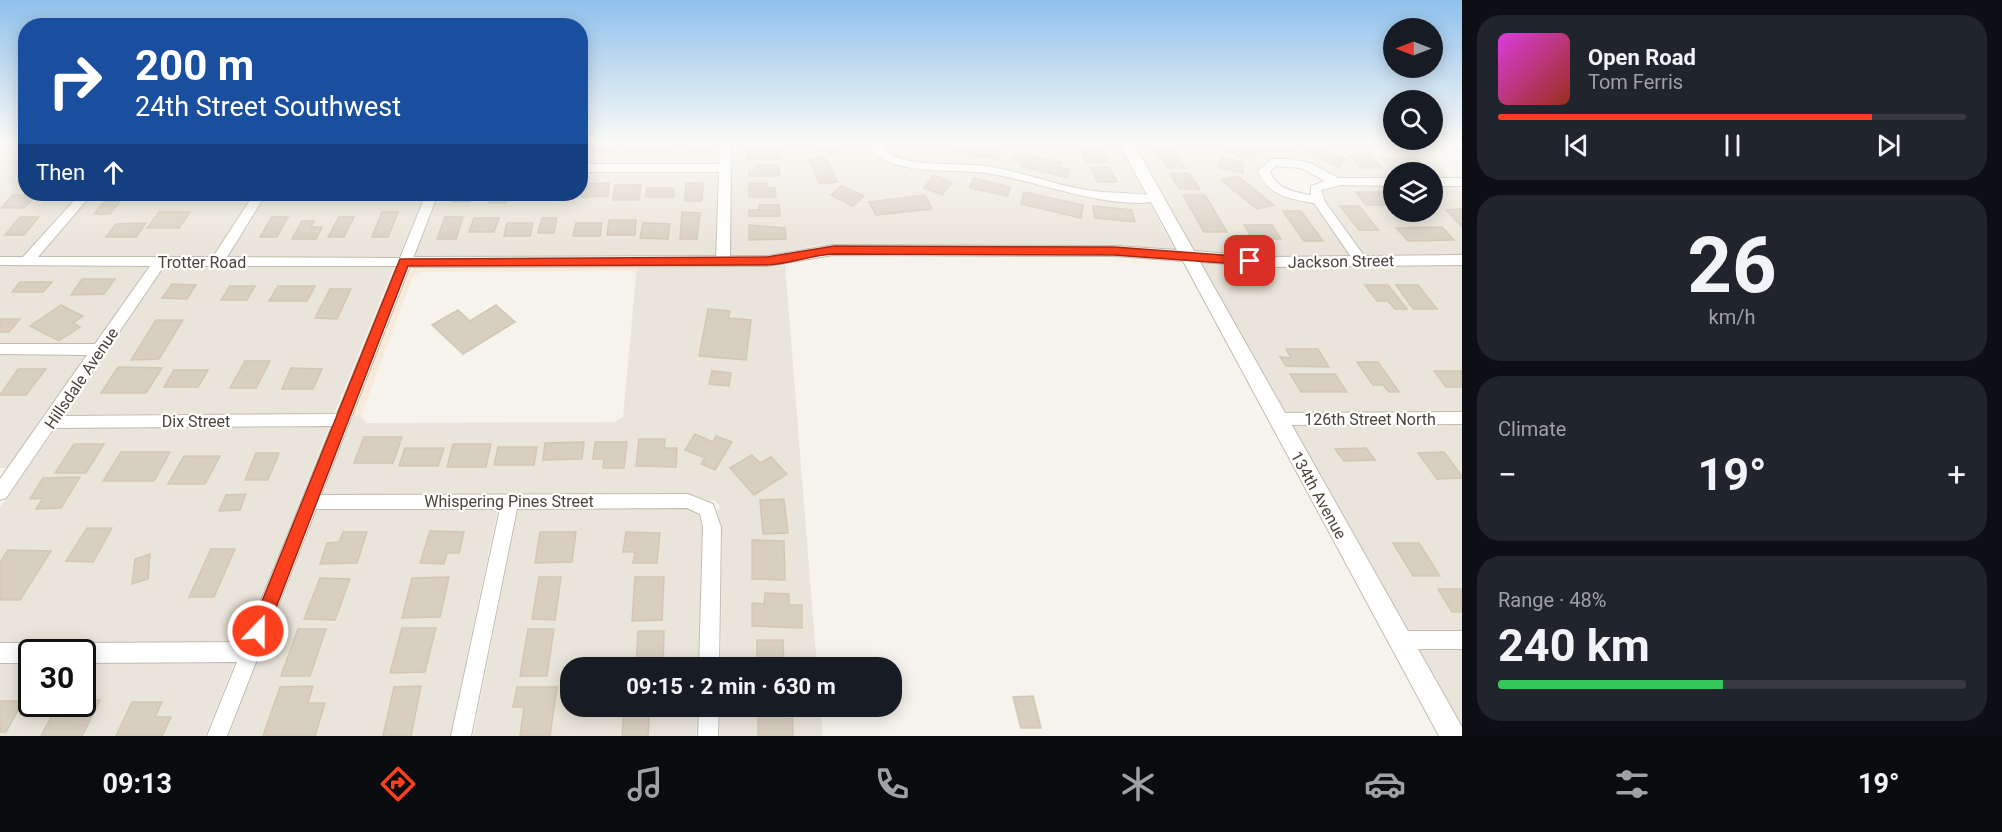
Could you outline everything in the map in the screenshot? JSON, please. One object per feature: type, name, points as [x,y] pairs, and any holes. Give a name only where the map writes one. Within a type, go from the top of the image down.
[{"type":"street","points":[[723,261],[724,177]]},
{"type":"street","points":[[1017,177],[1080,193],[1118,198],[1154,198]]},
{"type":"street","name":"134th Avenue","points":[[1143,177],[1453,736]]},
{"type":"street","points":[[1266,177],[1280,191],[1318,200]]},
{"type":"street","points":[[1328,177],[1335,182]]},
{"type":"street","points":[[1361,261],[1318,200],[1315,189],[1320,184],[1335,182],[1383,182]]},
{"type":"street","points":[[1443,182],[1462,182]]},
{"type":"street","points":[[27,261],[80,201]]},
{"type":"street","points":[[217,262],[256,201]]},
{"type":"street","points":[[217,736],[429,201]]},
{"type":"street","name":"Jackson Street","points":[[404,262],[782,260],[816,250],[1114,251],[1266,261],[1462,260]]},
{"type":"street","name":"Trotter Road","points":[[0,261],[404,262]]},
{"type":"street","name":"Hillsdale Avenue","points":[[0,493],[6,475],[51,422],[160,261]]},
{"type":"street","points":[[0,349],[100,350]]},
{"type":"street","name":"126th Street North","points":[[1277,419],[1462,418]]},
{"type":"street","name":"Dix Street","points":[[51,422],[341,420]]},
{"type":"street","points":[[462,736],[510,501]]},
{"type":"street","name":"Whispering Pines Street","points":[[310,502],[688,501],[707,509],[712,527],[710,657]]},
{"type":"street","points":[[1399,640],[1462,640]]},
{"type":"street","points":[[96,653],[250,652]]},
{"type":"street","points":[[0,653],[18,653]]},
{"type":"street","points":[[708,736],[709,717]]},
{"type":"shaded area","points":[[0,177],[18,177],[18,201],[73,201],[24,257],[0,257]]},
{"type":"shaded area","points":[[588,177],[718,177],[715,257],[413,258],[436,201],[588,201]]},
{"type":"shaded area","points":[[731,177],[1004,177],[1080,196],[1118,202],[1149,202],[1175,250],[1113,247],[833,245],[813,246],[767,256],[730,257]]},
{"type":"shaded area","points":[[1033,177],[1137,177],[1145,194],[1117,194],[1081,189]]},
{"type":"shaded area","points":[[1151,177],[1261,177],[1265,185],[1287,198],[1312,202],[1351,256],[1264,257],[1191,251]]},
{"type":"shaded area","points":[[1443,184],[1455,184],[1462,192],[1462,256],[1366,256],[1326,202],[1323,191],[1339,186],[1383,185],[1383,222],[1443,222]]},
{"type":"shaded area","points":[[87,201],[248,201],[212,257],[39,257]]},
{"type":"shaded area","points":[[263,201],[422,201],[398,258],[227,257]]},
{"type":"shaded area","points":[[1196,260],[1462,265],[1462,412],[1283,413]]},
{"type":"shaded area","points":[[785,264],[816,657],[721,657],[722,527],[717,511],[720,507],[714,500],[709,501],[688,493],[322,495],[410,267],[355,416],[361,416],[366,423],[615,422],[623,417],[637,266]]},
{"type":"shaded area","points":[[0,266],[149,266],[96,344],[0,344]]},
{"type":"shaded area","points":[[164,266],[394,267],[334,414],[65,415]]},
{"type":"shaded area","points":[[637,266],[636,274],[631,271],[421,272],[413,276],[361,416],[354,416],[411,267]]},
{"type":"shaded area","points":[[0,355],[88,355],[8,468],[0,468]]},
{"type":"shaded area","points":[[1462,424],[1462,630],[1405,631],[1290,426]]},
{"type":"shaded area","points":[[329,427],[243,643],[96,644],[96,639],[18,639],[18,644],[0,644],[0,508],[56,428]]},
{"type":"shaded area","points":[[685,508],[698,514],[702,528],[698,657],[560,657],[560,717],[697,717],[696,736],[473,736],[518,509]]},
{"type":"shaded area","points":[[498,509],[450,736],[228,736],[316,510]]},
{"type":"shaded area","points":[[1462,649],[1462,730],[1416,650]]},
{"type":"shaded area","points":[[235,662],[205,736],[0,736],[0,663],[18,663],[18,717],[96,717],[96,663]]},
{"type":"shaded area","points":[[720,717],[821,717],[823,736],[720,736]]},
{"type":"building","points":[[817,177],[835,177],[837,182],[820,184]]},
{"type":"building","points":[[932,177],[952,182],[942,195],[924,188]]},
{"type":"building","points":[[1096,177],[1115,177],[1117,182],[1098,182]]},
{"type":"building","points":[[1172,177],[1192,177],[1200,189],[1180,189]]},
{"type":"building","points":[[1240,177],[1274,205],[1257,209],[1221,180]]},
{"type":"building","points":[[973,178],[1010,187],[1008,196],[970,188]]},
{"type":"building","points":[[609,183],[608,196],[588,197],[588,184]]},
{"type":"building","points":[[686,183],[703,183],[702,201],[685,201]]},
{"type":"building","points":[[749,183],[767,183],[767,188],[775,188],[776,197],[749,197]]},
{"type":"building","points":[[615,185],[641,185],[639,200],[613,200]]},
{"type":"building","points":[[842,186],[864,196],[853,206],[831,195]]},
{"type":"building","points":[[647,188],[674,188],[674,197],[646,197]]},
{"type":"building","points":[[1024,192],[1083,205],[1081,218],[1021,204]]},
{"type":"building","points":[[1356,192],[1383,193],[1383,205],[1366,205]]},
{"type":"building","points":[[13,195],[18,195],[18,201],[31,201],[24,208],[1,208]]},
{"type":"building","points":[[925,195],[932,209],[876,215],[869,202]]},
{"type":"building","points":[[1183,195],[1205,195],[1227,232],[1204,232]]},
{"type":"building","points":[[105,201],[120,201],[110,214],[94,214]]},
{"type":"building","points":[[489,201],[507,201],[506,203],[489,203]]},
{"type":"building","points":[[759,205],[779,205],[780,216],[749,216],[749,210],[759,210]]},
{"type":"building","points":[[1093,206],[1132,210],[1135,222],[1095,218]]},
{"type":"building","points":[[1340,206],[1359,206],[1378,230],[1359,230]]},
{"type":"building","points":[[1462,209],[1462,227],[1446,210]]},
{"type":"building","points":[[1283,211],[1301,211],[1323,241],[1304,241]]},
{"type":"building","points":[[159,212],[190,212],[179,228],[147,228]]},
{"type":"building","points":[[382,212],[398,212],[388,237],[372,237]]},
{"type":"building","points":[[682,212],[700,213],[697,239],[680,239]]},
{"type":"building","points":[[20,217],[39,217],[24,235],[5,235]]},
{"type":"building","points":[[272,217],[288,217],[277,237],[260,237]]},
{"type":"building","points":[[339,217],[354,217],[344,237],[328,237]]},
{"type":"building","points":[[445,217],[463,217],[456,239],[437,239]]},
{"type":"building","points":[[474,218],[499,218],[494,232],[469,232]]},
{"type":"building","points":[[542,218],[557,218],[554,233],[538,233]]},
{"type":"building","points":[[609,220],[636,220],[635,235],[607,235]]},
{"type":"building","points":[[302,221],[314,221],[311,227],[322,227],[316,239],[292,239]]},
{"type":"building","points":[[146,223],[136,237],[106,237],[116,224]]},
{"type":"building","points":[[507,223],[533,223],[530,236],[504,236]]},
{"type":"building","points":[[576,223],[602,223],[600,236],[573,236]]},
{"type":"building","points":[[643,223],[670,224],[668,239],[640,238]]},
{"type":"building","points":[[749,225],[785,228],[786,239],[749,240]]},
{"type":"building","points":[[1244,225],[1272,225],[1281,239],[1253,239]]},
{"type":"building","points":[[1442,227],[1454,240],[1408,241],[1396,228]]},
{"type":"building","points":[[82,279],[115,279],[104,294],[71,295]]},
{"type":"building","points":[[20,282],[52,282],[43,292],[12,292]]},
{"type":"building","points":[[172,284],[196,285],[187,299],[162,298]]},
{"type":"building","points":[[1365,285],[1388,285],[1407,309],[1395,309],[1388,301],[1377,301]]},
{"type":"building","points":[[1396,285],[1418,285],[1437,309],[1413,309]]},
{"type":"building","points":[[230,286],[255,286],[247,300],[221,300]]},
{"type":"building","points":[[278,286],[315,286],[307,301],[269,301]]},
{"type":"building","points":[[330,289],[351,289],[337,319],[315,318]]},
{"type":"building","points":[[61,305],[83,316],[73,323],[80,327],[59,341],[30,326]]},
{"type":"building","points":[[496,305],[515,322],[463,354],[432,325],[458,310],[470,321]]},
{"type":"building","points":[[708,309],[730,311],[728,318],[751,320],[746,360],[699,356]]},
{"type":"building","points":[[0,319],[20,319],[9,332],[0,332]]},
{"type":"building","points":[[156,320],[183,320],[159,359],[131,360]]},
{"type":"building","points":[[1286,349],[1318,349],[1329,367],[1286,366],[1280,357],[1291,358]]},
{"type":"building","points":[[245,361],[270,361],[256,388],[230,388]]},
{"type":"building","points":[[1357,362],[1378,362],[1399,392],[1389,392],[1383,385],[1373,385]]},
{"type":"building","points":[[118,367],[162,368],[146,393],[101,393]]},
{"type":"building","points":[[291,368],[322,369],[313,389],[282,389]]},
{"type":"building","points":[[18,369],[46,369],[26,395],[0,395]]},
{"type":"building","points":[[174,370],[208,370],[198,387],[164,387]]},
{"type":"building","points":[[712,371],[731,373],[729,386],[709,384]]},
{"type":"building","points":[[1434,371],[1462,371],[1462,387],[1446,387]]},
{"type":"building","points":[[1290,374],[1335,374],[1347,392],[1301,392]]},
{"type":"building","points":[[695,434],[713,442],[716,436],[732,442],[715,470],[701,464],[705,458],[685,450]]},
{"type":"building","points":[[364,437],[402,437],[393,463],[354,463]]},
{"type":"building","points":[[639,439],[665,439],[664,448],[677,448],[676,467],[636,466]]},
{"type":"building","points":[[584,442],[582,459],[543,460],[545,443]]},
{"type":"building","points":[[595,442],[627,442],[624,468],[603,468],[604,459],[593,459]]},
{"type":"building","points":[[74,444],[104,444],[86,473],[55,473]]},
{"type":"building","points":[[453,444],[491,444],[486,467],[447,467]]},
{"type":"building","points":[[498,447],[537,447],[534,465],[494,465]]},
{"type":"building","points":[[405,448],[444,448],[438,466],[399,466]]},
{"type":"building","points":[[1366,448],[1375,460],[1344,461],[1335,449]]},
{"type":"building","points":[[121,452],[170,452],[154,481],[103,481]]},
{"type":"building","points":[[1444,452],[1462,478],[1437,479],[1418,453]]},
{"type":"building","points":[[256,453],[279,453],[268,480],[245,480]]},
{"type":"building","points":[[752,455],[760,463],[771,457],[787,474],[754,495],[730,468]]},
{"type":"building","points":[[184,456],[220,456],[205,484],[168,484]]},
{"type":"building","points":[[80,477],[61,508],[36,509],[43,498],[30,499],[43,478]]},
{"type":"building","points":[[246,494],[240,510],[219,511],[226,495]]},
{"type":"building","points":[[784,499],[788,533],[763,534],[760,500]]},
{"type":"building","points":[[87,528],[112,528],[93,562],[66,561]]},
{"type":"building","points":[[430,531],[464,532],[459,553],[447,553],[444,564],[420,563]]},
{"type":"building","points":[[343,532],[367,532],[357,563],[320,564],[327,543],[339,542]]},
{"type":"building","points":[[540,532],[576,532],[572,562],[535,563]]},
{"type":"building","points":[[626,532],[660,533],[657,563],[633,563],[635,552],[623,552]]},
{"type":"building","points":[[752,540],[784,541],[785,580],[752,579]]},
{"type":"building","points":[[1393,543],[1419,543],[1440,576],[1413,576]]},
{"type":"building","points":[[211,549],[235,549],[214,597],[189,597]]},
{"type":"building","points":[[8,550],[51,551],[20,600],[0,600],[0,562]]},
{"type":"building","points":[[150,554],[148,579],[132,584],[135,559]]},
{"type":"building","points":[[449,577],[440,617],[402,618],[412,578]]},
{"type":"building","points":[[539,577],[561,577],[555,620],[532,619]]},
{"type":"building","points":[[635,577],[664,577],[662,620],[632,621]]},
{"type":"building","points":[[320,578],[350,579],[335,620],[304,619]]},
{"type":"building","points":[[1438,589],[1462,589],[1462,612],[1452,612]]},
{"type":"building","points":[[765,593],[789,594],[789,605],[802,605],[802,628],[752,626],[752,603],[764,604]]},
{"type":"building","points":[[402,628],[436,628],[425,672],[390,673]]},
{"type":"building","points":[[298,629],[326,629],[310,676],[281,676]]},
{"type":"building","points":[[528,629],[554,629],[547,676],[520,676]]},
{"type":"building","points":[[638,631],[664,631],[663,657],[637,657]]},
{"type":"building","points":[[757,640],[783,640],[784,657],[757,657]]},
{"type":"building","points":[[313,686],[308,703],[325,703],[315,736],[263,736],[280,687]]},
{"type":"building","points":[[421,686],[411,736],[383,736],[394,687]]},
{"type":"building","points":[[517,687],[557,687],[550,736],[520,736],[524,707],[513,707]]},
{"type":"building","points":[[1033,696],[1041,728],[1021,728],[1013,697]]},
{"type":"building","points":[[0,701],[18,701],[18,710],[6,732],[0,732]]},
{"type":"building","points":[[132,702],[162,702],[155,717],[171,717],[162,736],[116,736]]},
{"type":"building","points":[[51,717],[92,717],[82,736],[41,736]]},
{"type":"building","points":[[623,717],[649,717],[648,736],[622,736]]},
{"type":"building","points":[[758,717],[792,717],[793,736],[758,736]]},
{"type":"route","points":[[258,631],[404,262],[767,261],[782,260],[816,250],[1114,251],[1250,261]]}]
